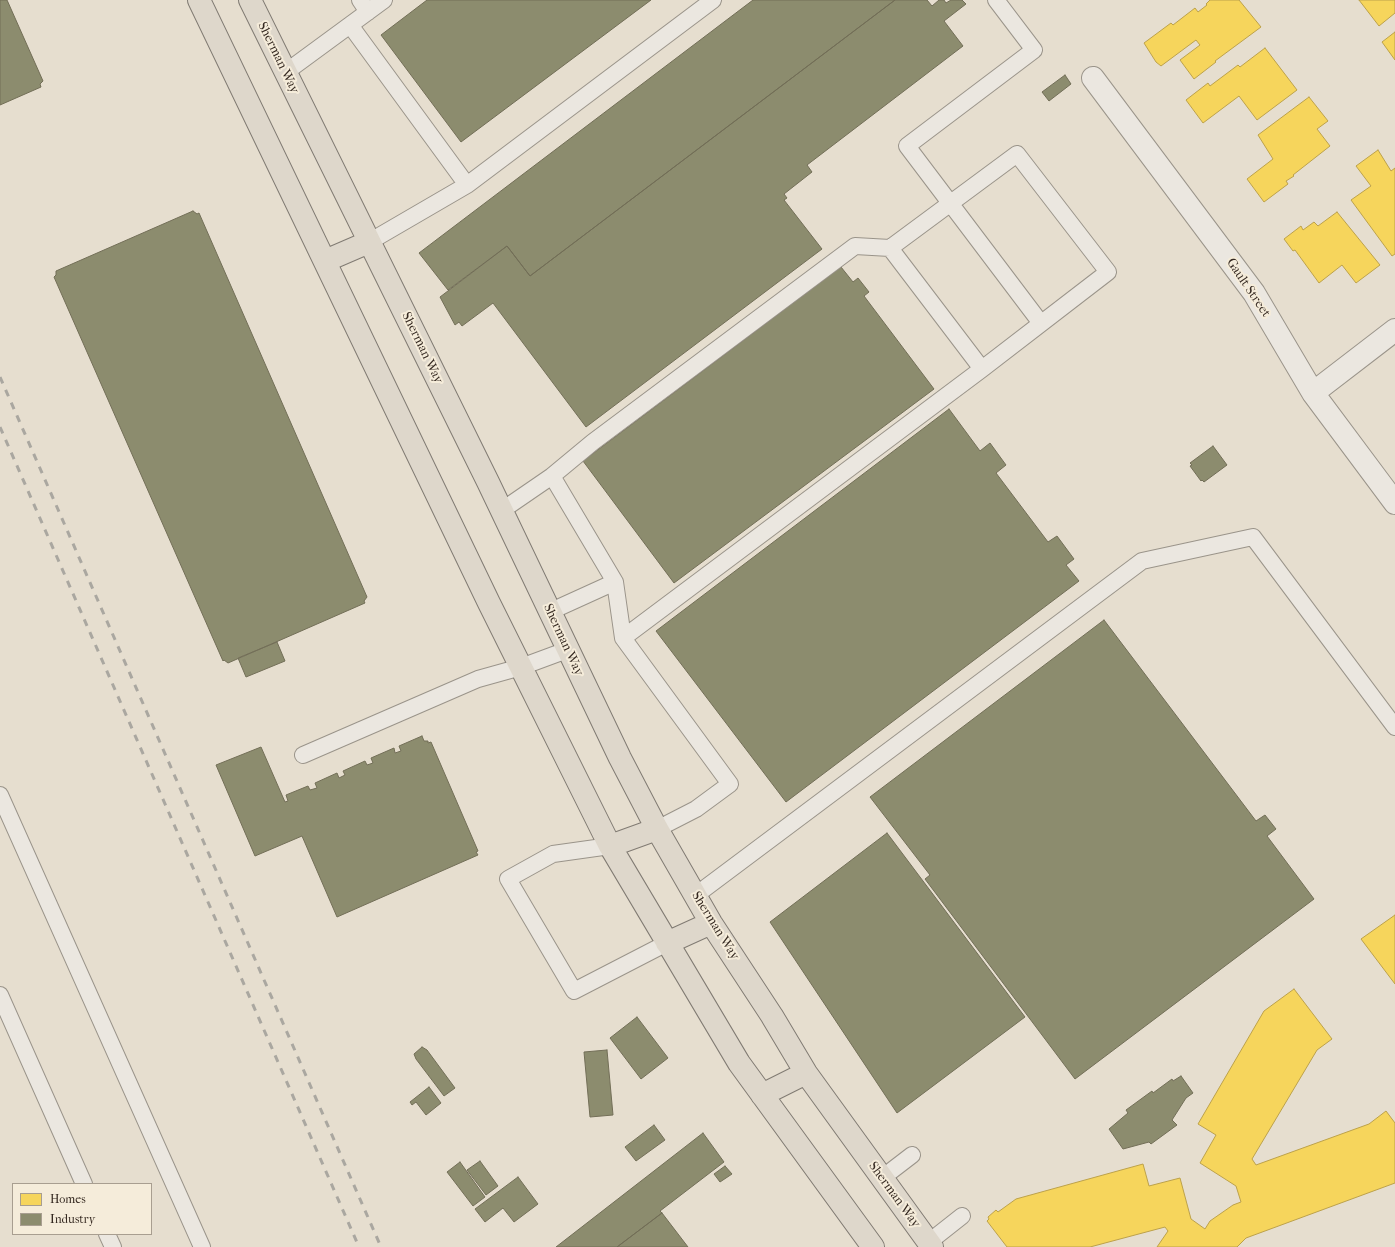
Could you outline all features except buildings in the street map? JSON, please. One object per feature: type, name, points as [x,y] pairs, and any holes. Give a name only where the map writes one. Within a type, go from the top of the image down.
[{"type":"main road","points":[[199,0],[521,667],[610,846],[739,1063],[866,1245]]},
{"type":"main road","name":"Sherman Way","points":[[250,0],[502,511],[567,650],[620,758],[657,829],[711,923],[772,1016],[806,1073],[930,1245]]},
{"type":"main road","points":[[325,261],[370,242]]},
{"type":"main road","points":[[610,846],[657,829]]},
{"type":"main road","points":[[667,943],[711,923]]},
{"type":"main road","points":[[762,1095],[806,1073]]},
{"type":"street","name":"Gault Street","points":[[1092,78],[1254,293],[1312,393],[1395,503]]},
{"type":"street","points":[[1312,393],[1395,330]]},
{"type":"lane","points":[[286,72],[350,25],[364,6],[384,0]]},
{"type":"lane","points":[[370,242],[467,185],[713,0]]},
{"type":"lane","points":[[996,0],[1034,50],[907,146],[952,203],[1040,322]]},
{"type":"lane","points":[[350,25],[467,185]]},
{"type":"lane","points":[[502,511],[552,476],[593,442],[855,246],[890,248],[1017,154],[1108,272],[623,638]]},
{"type":"lane","points":[[890,248],[982,368]]},
{"type":"lane","points":[[552,476],[615,582],[623,638],[730,784],[696,810],[657,829]]},
{"type":"lane","points":[[696,895],[1142,561],[1253,537],[1395,727]]},
{"type":"lane","points":[[550,612],[615,582]]},
{"type":"lane","points":[[303,755],[478,679],[521,667],[567,650]]},
{"type":"lane","points":[[0,795],[202,1247]]},
{"type":"lane","points":[[610,846],[553,854],[508,879],[574,991],[667,943]]},
{"type":"lane","points":[[0,995],[84,1183]]},
{"type":"lane","points":[[882,1178],[912,1155]]},
{"type":"lane","points":[[930,1245],[962,1216]]},
{"type":"lane","points":[[107,1235],[113,1247]]},
{"type":"railway","points":[[0,377],[381,1247]]},
{"type":"railway","points":[[0,427],[359,1247]]}]
